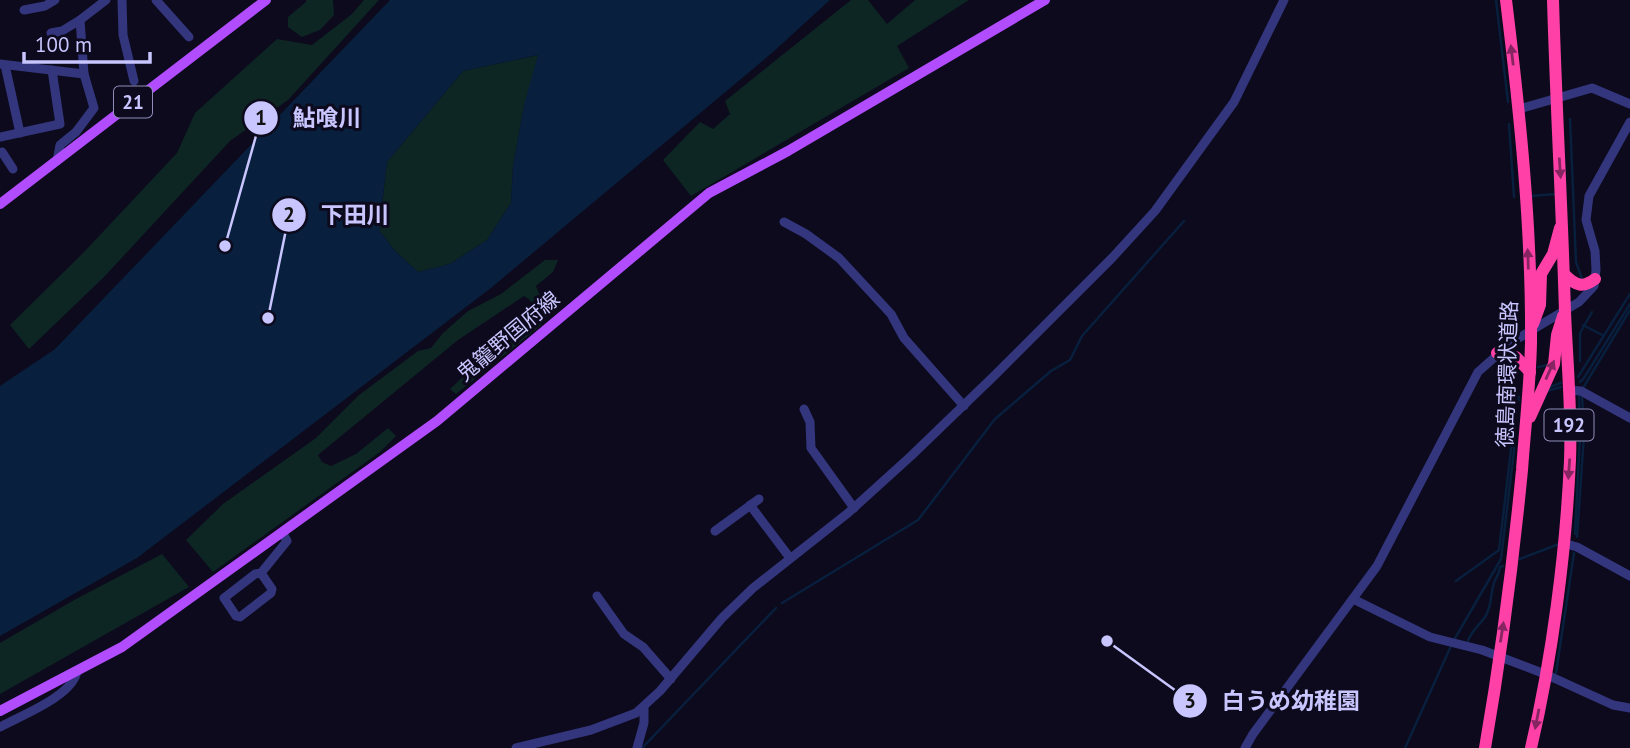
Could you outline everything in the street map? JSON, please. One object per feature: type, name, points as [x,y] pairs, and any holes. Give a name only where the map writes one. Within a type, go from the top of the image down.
[{"type":"highway","name":"徳島南環状道路","points":[[1485,748],[1514,555],[1530,372],[1526,208],[1519,109],[1506,0]]},
{"type":"highway","name":"192","points":[[1531,748],[1545,674],[1563,543],[1570,459],[1553,0]]},
{"type":"highway","points":[[1531,330],[1540,305],[1541,274],[1553,254],[1563,218]]},
{"type":"highway","points":[[1565,275],[1581,286],[1595,279]]},
{"type":"highway","points":[[1525,427],[1554,364],[1557,335],[1565,310]]},
{"type":"highway","points":[[1497,353],[1516,357],[1530,372]]},
{"type":"main road","name":"21","points":[[0,204],[266,0]]},
{"type":"main road","name":"鬼籠野国府線","points":[[0,710],[122,648],[437,421],[709,193],[788,151],[1045,0]]},
{"type":"street","points":[[24,10],[45,6],[55,0]]},
{"type":"street","points":[[51,33],[62,31],[106,0]]},
{"type":"street","points":[[122,0],[123,35],[134,80]]},
{"type":"street","points":[[156,0],[189,37]]},
{"type":"street","points":[[516,748],[613,723],[644,707],[722,618],[753,588],[853,508],[964,406],[1112,258],[1155,211],[1234,102],[1284,0]]},
{"type":"street","points":[[57,161],[60,145],[76,132],[94,108],[84,74],[80,20]]},
{"type":"street","points":[[20,133],[3,64],[84,74]]},
{"type":"street","points":[[0,137],[60,124],[52,70]]},
{"type":"street","points":[[1519,109],[1592,88],[1630,104]]},
{"type":"street","points":[[1245,748],[1377,566],[1478,372],[1497,353],[1588,294],[1595,279],[1595,251],[1586,220],[1589,196],[1630,122]]},
{"type":"street","points":[[1,151],[13,169]]},
{"type":"street","points":[[784,222],[806,234],[838,258],[891,314],[904,338],[964,406]]},
{"type":"street","points":[[1568,390],[1581,391],[1630,418]]},
{"type":"street","points":[[804,409],[810,422],[811,448],[853,508]]},
{"type":"street","points":[[716,531],[759,499]]},
{"type":"street","points":[[750,505],[790,558]]},
{"type":"street","points":[[261,573],[272,589],[271,593],[240,617],[236,616],[224,598],[255,574],[261,573],[287,541],[282,532]]},
{"type":"street","points":[[1563,543],[1577,547],[1630,576]]},
{"type":"street","points":[[597,596],[624,634],[643,647],[671,679]]},
{"type":"street","points":[[1353,599],[1430,637],[1498,657],[1545,674],[1613,705],[1630,708]]},
{"type":"street","points":[[0,727],[45,706],[76,679],[78,671]]},
{"type":"street","points":[[637,748],[644,723],[644,707]]},
{"type":"green space","points":[[306,0],[333,0],[334,15],[320,30],[302,37],[288,27],[288,17]]},
{"type":"green space","points":[[364,0],[379,0],[288,100],[230,141],[104,277],[29,349],[10,325],[84,252],[177,153],[195,113],[277,39],[312,45],[352,14]]},
{"type":"green space","points":[[851,0],[868,0],[887,24],[915,0],[969,0],[897,46],[909,68],[691,196],[663,160],[700,122],[713,129],[730,114],[725,101]]},
{"type":"green space","points":[[539,55],[524,106],[513,166],[511,203],[487,240],[450,264],[418,272],[395,251],[379,230],[387,162],[463,71]]},
{"type":"green space","points":[[545,260],[558,260],[553,272],[536,286],[548,315],[540,326],[456,394],[450,389],[499,343],[523,325],[533,312],[530,300],[524,296],[458,340],[318,455],[322,462],[331,466],[356,454],[388,428],[396,436],[380,452],[213,572],[186,540],[223,504],[316,438],[359,395],[418,351],[431,348],[443,333],[468,311],[501,294]]},
{"type":"green space","points":[[162,554],[189,587],[0,694],[0,643]]},
{"type":"water","points":[[390,0],[830,0],[772,53],[491,288],[137,558],[0,636],[0,386],[55,349]],"holes":[[[538,55],[524,105],[513,166],[511,203],[487,240],[450,264],[418,272],[395,251],[379,230],[387,162],[463,71]]]},
{"type":"waterway","points":[[1496,0],[1508,102]]},
{"type":"waterway","points":[[1570,119],[1576,262],[1582,279]]},
{"type":"waterway","points":[[1509,124],[1514,197]]},
{"type":"waterway","points":[[1531,196],[1556,194]]},
{"type":"waterway","points":[[782,603],[918,520],[995,419],[1051,371],[1070,360],[1082,336],[1184,221]]},
{"type":"waterway","points":[[1578,377],[1630,294]]},
{"type":"waterway","points":[[1580,382],[1630,304]]},
{"type":"waterway","points":[[1583,388],[1630,310]]},
{"type":"waterway","points":[[1580,361],[1580,333],[1592,312]]},
{"type":"waterway","points":[[1583,325],[1604,336]]},
{"type":"waterway","points":[[1538,367],[1548,365]]},
{"type":"waterway","points":[[1547,388],[1561,383]]},
{"type":"waterway","points":[[1547,391],[1561,387]]},
{"type":"waterway","points":[[1575,534],[1580,436],[1579,396]]},
{"type":"waterway","points":[[1577,537],[1584,435],[1582,396]]},
{"type":"waterway","points":[[1456,581],[1499,550],[1511,450],[1512,399],[1519,397]]},
{"type":"waterway","points":[[1454,640],[1501,559],[1514,451],[1515,401],[1519,400]]},
{"type":"waterway","points":[[1520,559],[1559,544]]},
{"type":"waterway","points":[[1556,673],[1574,553]]},
{"type":"waterway","points":[[1468,641],[1487,613],[1494,583],[1500,567],[1503,566]]},
{"type":"waterway","points":[[642,748],[776,608]]},
{"type":"waterway","points":[[1405,748],[1451,646]]},
{"type":"place","name":"鮎喰川","points":[[225,246]]},
{"type":"place","name":"下田川","points":[[268,318]]},
{"type":"place","name":"白うめ幼稚園","points":[[1107,641]]}]
